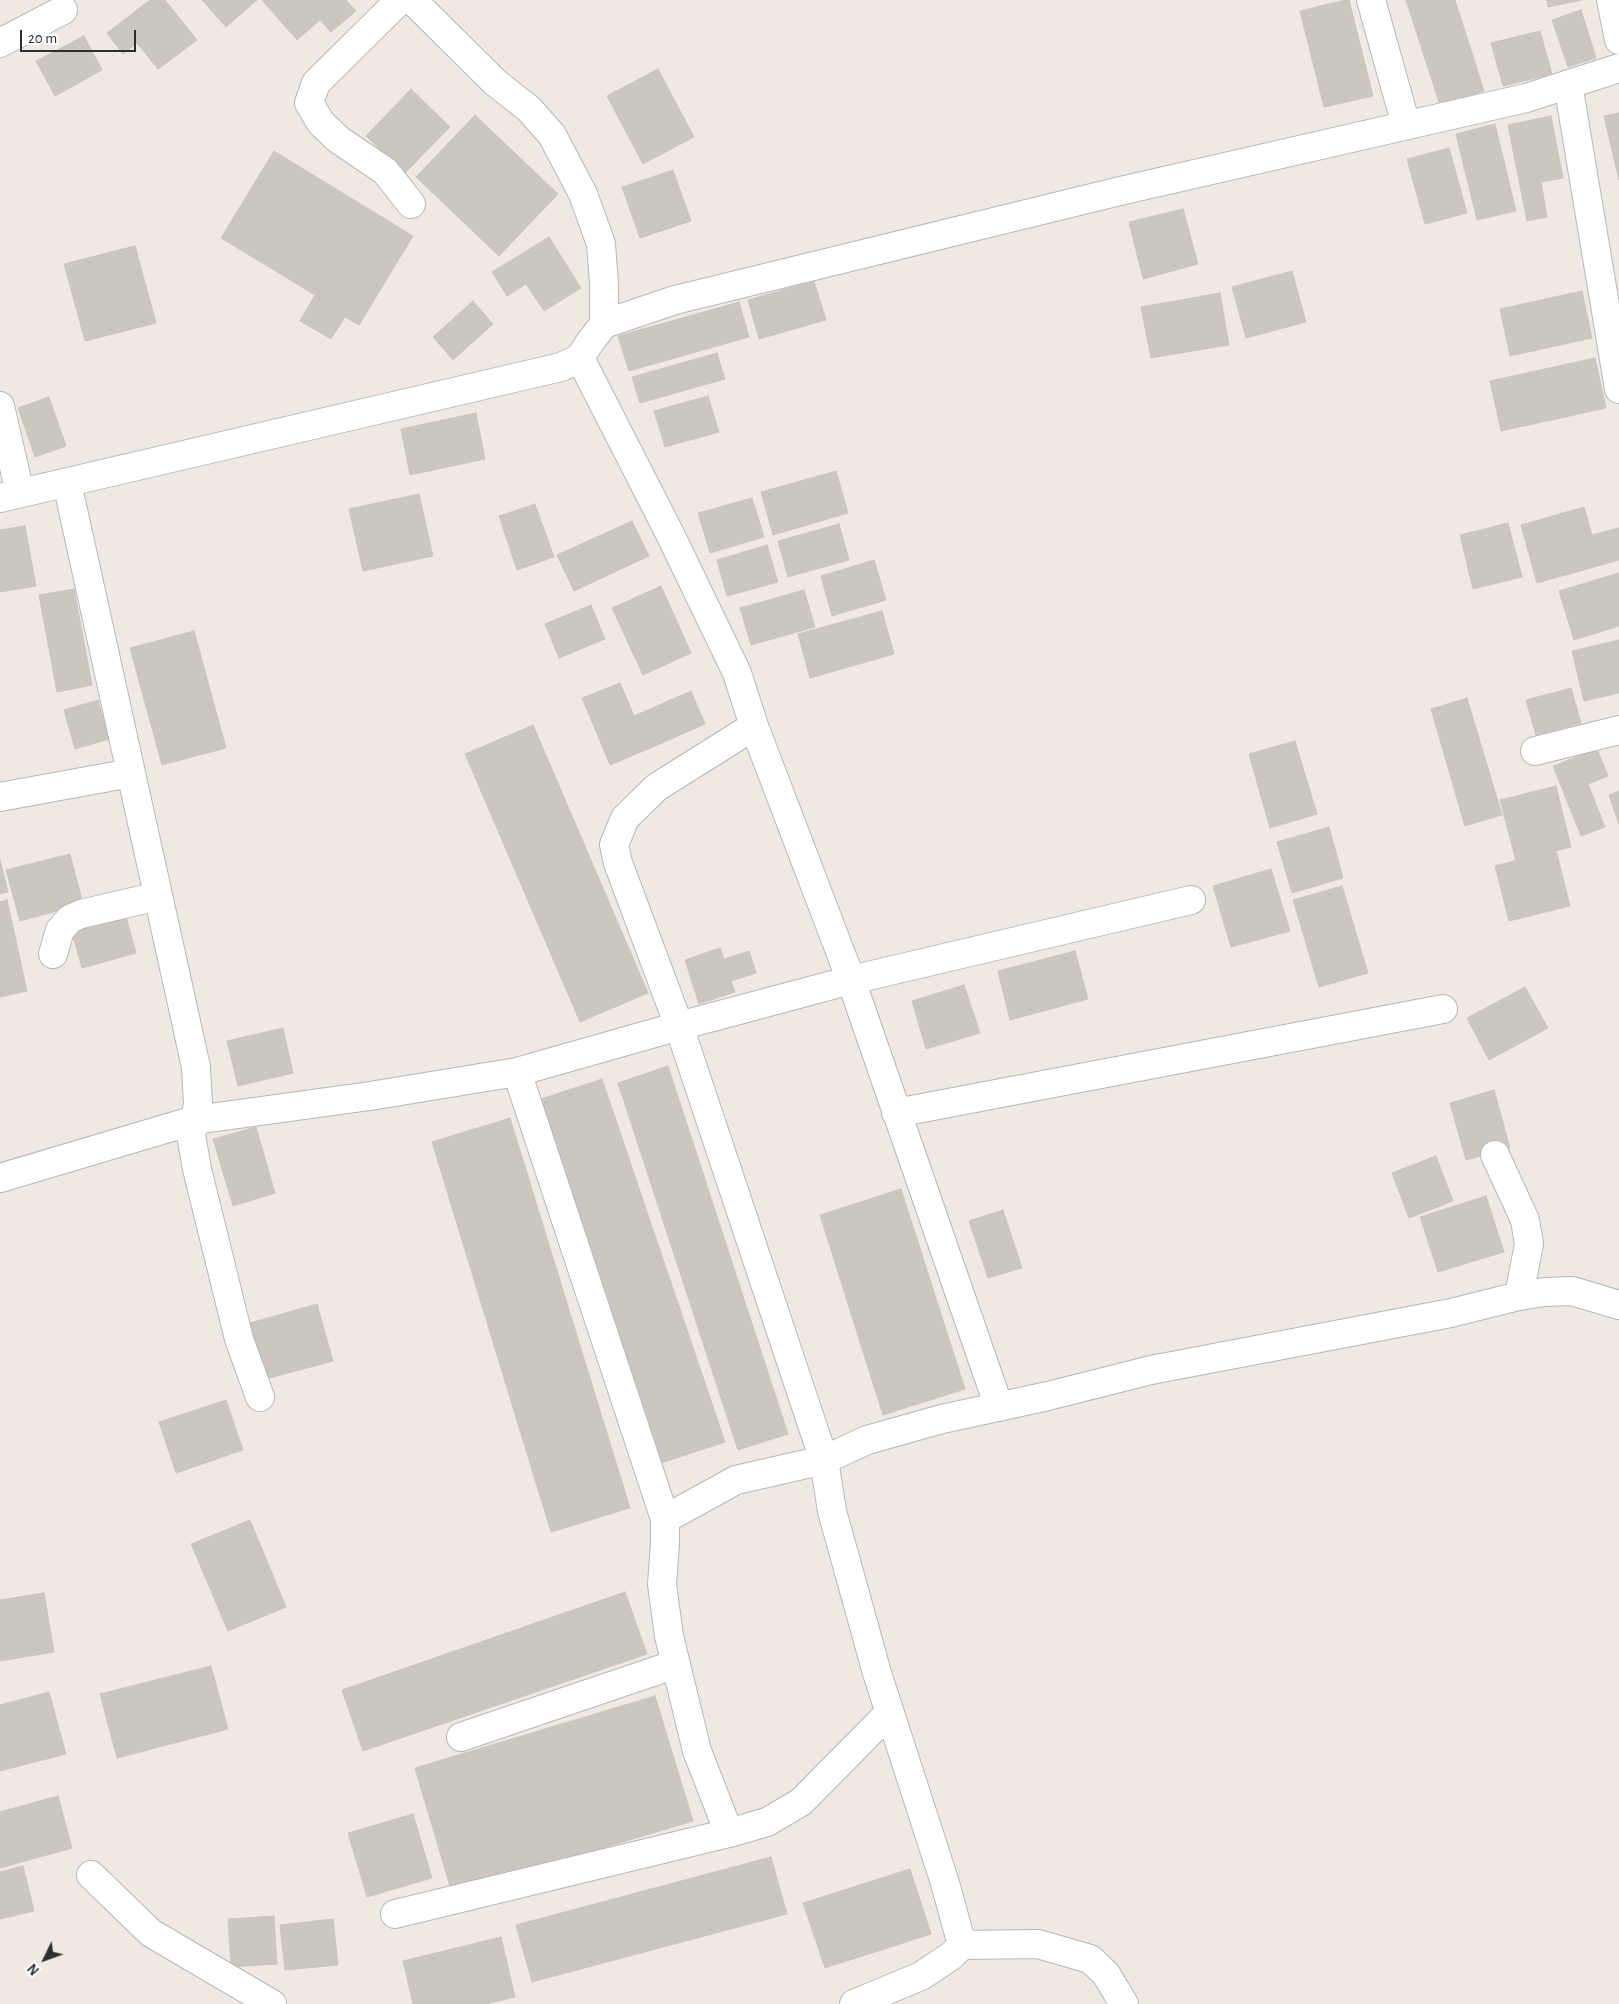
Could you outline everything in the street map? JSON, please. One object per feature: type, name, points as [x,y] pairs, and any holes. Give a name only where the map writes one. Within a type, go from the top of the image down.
[{"type":"street","points":[[400,0],[316,83],[309,103],[321,124],[339,140],[385,172],[411,204]]},
{"type":"street","points":[[412,0],[496,83],[529,109],[552,135],[582,194],[601,244],[604,324]]},
{"type":"street","points":[[1371,0],[1406,125]]},
{"type":"street","points":[[1611,0],[1619,40]]},
{"type":"street","points":[[0,44],[63,10]]},
{"type":"street","points":[[0,406],[10,496],[561,367],[580,358],[604,324],[675,300],[1116,192],[1526,98],[1619,68]]},
{"type":"street","points":[[1568,84],[1619,388]]},
{"type":"street","points":[[580,358],[670,534],[737,673],[754,726],[851,980],[999,1407]]},
{"type":"street","points":[[67,482],[196,1068],[198,1105],[191,1135],[197,1169],[239,1339],[260,1397]]},
{"type":"street","points":[[754,726],[657,787],[625,818],[614,845],[618,863],[679,1026],[824,1460],[832,1511],[889,1713],[945,1883],[962,1945]]},
{"type":"street","points":[[1535,751],[1619,730]]},
{"type":"street","points":[[0,797],[131,773]]},
{"type":"street","points":[[53,954],[60,930],[70,919],[81,914],[158,896]]},
{"type":"street","points":[[0,1178],[195,1120],[370,1096],[517,1072],[851,980],[1191,900]]},
{"type":"street","points":[[896,1113],[1443,1009]]},
{"type":"street","points":[[517,1072],[665,1519],[662,1584],[669,1636],[697,1750],[729,1833]]},
{"type":"street","points":[[1495,1154],[1525,1220],[1529,1244],[1518,1296]]},
{"type":"street","points":[[665,1519],[736,1480],[824,1460],[867,1440],[942,1419],[1151,1370],[1451,1313],[1518,1296],[1545,1292],[1572,1291],[1619,1305]]},
{"type":"street","points":[[461,1737],[676,1664]]},
{"type":"street","points":[[395,1914],[729,1833],[767,1822],[801,1802],[889,1713]]},
{"type":"street","points":[[91,1875],[151,1933],[272,2004]]},
{"type":"street","points":[[854,2004],[921,1976],[951,1956],[962,1945],[1038,1944],[1090,1959],[1106,1974],[1124,2004]]},
{"type":"building","points":[[150,0],[165,0],[197,40],[158,69],[137,43],[123,54],[107,33]]},
{"type":"building","points":[[202,0],[257,0],[226,27]]},
{"type":"building","points":[[262,0],[346,0],[356,11],[331,32],[320,20],[297,40]]},
{"type":"building","points":[[1349,0],[1373,96],[1324,107],[1300,11]]},
{"type":"building","points":[[1406,0],[1455,0],[1484,91],[1440,105]]},
{"type":"building","points":[[1547,0],[1582,0],[1548,7]]},
{"type":"building","points":[[1581,10],[1596,58],[1568,67],[1552,20]]},
{"type":"building","points":[[1540,31],[1552,74],[1503,86],[1491,43]]},
{"type":"building","points":[[84,36],[102,70],[55,96],[36,61]]},
{"type":"building","points":[[658,69],[694,137],[643,164],[607,96]]},
{"type":"building","points":[[411,89],[450,127],[405,173],[366,136]]},
{"type":"building","points":[[1619,113],[1619,180],[1604,116]]},
{"type":"building","points":[[475,115],[558,194],[499,256],[416,177]]},
{"type":"building","points":[[1551,116],[1563,178],[1541,182],[1547,217],[1527,221],[1508,125]]},
{"type":"building","points":[[1495,124],[1516,211],[1477,220],[1456,134]]},
{"type":"building","points":[[1449,148],[1467,213],[1425,224],[1407,159]]},
{"type":"building","points":[[274,151],[413,236],[359,325],[345,317],[331,339],[300,321],[315,295],[221,238]]},
{"type":"building","points":[[673,170],[691,221],[640,238],[622,187]]},
{"type":"building","points":[[1183,209],[1198,264],[1143,279],[1129,222]]},
{"type":"building","points":[[549,237],[581,288],[544,311],[526,284],[507,296],[492,272]]},
{"type":"building","points":[[135,246],[156,323],[85,341],[64,264]]},
{"type":"building","points":[[1292,271],[1306,322],[1246,338],[1232,287]]},
{"type":"building","points":[[814,281],[826,320],[759,339],[748,300]]},
{"type":"building","points":[[1582,291],[1592,338],[1510,356],[1500,309]]},
{"type":"building","points":[[1220,293],[1229,345],[1151,358],[1141,307]]},
{"type":"building","points":[[473,301],[493,324],[453,360],[433,337]]},
{"type":"building","points":[[739,302],[749,337],[629,371],[618,336]]},
{"type":"building","points":[[717,353],[725,379],[640,403],[632,377]]},
{"type":"building","points":[[1595,358],[1606,408],[1501,431],[1490,381]]},
{"type":"building","points":[[708,396],[719,432],[665,447],[654,411]]},
{"type":"building","points":[[49,397],[66,446],[35,457],[18,408]]},
{"type":"building","points":[[476,413],[485,459],[410,475],[401,429]]},
{"type":"building","points":[[836,471],[848,513],[773,535],[761,492]]},
{"type":"building","points":[[419,494],[433,556],[363,571],[349,509]]},
{"type":"building","points":[[752,498],[764,537],[710,553],[698,513]]},
{"type":"building","points":[[535,504],[554,557],[517,570],[499,516]]},
{"type":"building","points":[[1584,507],[1592,535],[1619,528],[1619,560],[1537,583],[1521,525]]},
{"type":"building","points":[[632,521],[649,556],[574,591],[557,555]]},
{"type":"building","points":[[1508,523],[1522,577],[1473,589],[1460,535]]},
{"type":"building","points":[[839,524],[849,560],[788,577],[778,541]]},
{"type":"building","points":[[25,526],[36,586],[0,592],[0,530]]},
{"type":"building","points":[[767,545],[778,582],[727,596],[717,560]]},
{"type":"building","points":[[874,560],[886,600],[832,616],[821,576]]},
{"type":"building","points":[[1619,573],[1619,626],[1574,640],[1559,591]]},
{"type":"building","points":[[661,586],[691,653],[643,675],[612,608]]},
{"type":"building","points":[[74,589],[92,685],[57,692],[39,595]]},
{"type":"building","points":[[804,590],[815,627],[751,645],[740,608]]},
{"type":"building","points":[[591,605],[605,639],[559,658],[545,624]]},
{"type":"building","points":[[882,611],[894,654],[810,678],[798,634]]},
{"type":"building","points":[[194,631],[226,748],[162,765],[130,648]]},
{"type":"building","points":[[1619,640],[1619,693],[1584,701],[1572,651]]},
{"type":"building","points":[[620,683],[648,749],[610,765],[582,698]]},
{"type":"building","points":[[1571,688],[1581,723],[1536,735],[1526,700]]},
{"type":"building","points":[[691,691],[705,724],[648,749],[634,716]]},
{"type":"building","points":[[1467,698],[1502,815],[1465,826],[1431,709]]},
{"type":"building","points":[[98,700],[109,739],[75,749],[64,710]]},
{"type":"building","points":[[533,725],[648,993],[580,1022],[465,754]]},
{"type":"building","points":[[1295,741],[1317,814],[1270,828],[1249,754]]},
{"type":"building","points":[[1597,749],[1608,776],[1588,784],[1605,827],[1581,836],[1553,766]]},
{"type":"building","points":[[1556,786],[1571,847],[1516,861],[1500,800]]},
{"type":"building","points":[[1619,791],[1619,824],[1609,795]]},
{"type":"building","points":[[1329,827],[1343,878],[1292,893],[1277,842]]},
{"type":"building","points":[[1556,850],[1570,906],[1509,921],[1495,866]]},
{"type":"building","points":[[70,854],[83,904],[20,921],[6,870]]},
{"type":"building","points":[[0,860],[8,892],[0,894]]},
{"type":"building","points":[[1271,869],[1290,931],[1231,947],[1213,886]]},
{"type":"building","points":[[1342,886],[1368,973],[1319,987],[1293,900]]},
{"type":"building","points":[[7,900],[27,991],[0,997],[0,902]]},
{"type":"building","points":[[126,917],[136,953],[82,968],[72,932]]},
{"type":"building","points":[[720,948],[724,959],[749,951],[756,973],[731,981],[735,992],[699,1004],[685,960]]},
{"type":"building","points":[[1075,951],[1088,999],[1010,1020],[998,971]]},
{"type":"building","points":[[964,985],[980,1033],[926,1049],[912,1001]]},
{"type":"building","points":[[1525,987],[1548,1028],[1489,1060],[1467,1018]]},
{"type":"building","points":[[283,1028],[293,1073],[238,1086],[227,1041]]},
{"type":"building","points":[[668,1066],[788,1434],[738,1450],[618,1083]]},
{"type":"building","points":[[602,1079],[725,1442],[661,1463],[538,1100]]},
{"type":"building","points":[[1494,1090],[1510,1148],[1466,1160],[1450,1103]]},
{"type":"building","points":[[510,1118],[630,1508],[551,1532],[432,1142]]},
{"type":"building","points":[[256,1127],[275,1193],[233,1206],[213,1139]]},
{"type":"building","points":[[1436,1156],[1453,1201],[1409,1218],[1392,1173]]},
{"type":"building","points":[[901,1189],[965,1389],[883,1415],[820,1215]]},
{"type":"building","points":[[1486,1196],[1504,1252],[1438,1272],[1420,1217]]},
{"type":"building","points":[[1003,1210],[1022,1268],[988,1278],[969,1221]]},
{"type":"building","points":[[317,1304],[333,1361],[266,1379],[250,1323]]},
{"type":"building","points":[[226,1400],[243,1450],[176,1473],[159,1422]]},
{"type":"building","points":[[250,1520],[286,1607],[228,1631],[191,1544]]},
{"type":"building","points":[[625,1592],[647,1654],[363,1751],[342,1690]]},
{"type":"building","points":[[44,1593],[54,1652],[0,1661],[0,1600]]},
{"type":"building","points":[[211,1666],[228,1729],[117,1758],[100,1694]]},
{"type":"building","points":[[49,1692],[66,1754],[0,1771],[0,1705]]},
{"type":"building","points":[[655,1696],[693,1821],[452,1893],[415,1768]]},
{"type":"building","points":[[58,1796],[72,1848],[0,1868],[0,1812]]},
{"type":"building","points":[[413,1814],[432,1878],[367,1897],[348,1833]]},
{"type":"building","points":[[771,1857],[787,1914],[532,1982],[516,1925]]},
{"type":"building","points":[[23,1866],[34,1911],[0,1919],[0,1872]]},
{"type":"building","points":[[910,1869],[931,1934],[825,1968],[803,1903]]},
{"type":"building","points":[[274,1916],[277,1964],[231,1967],[228,1919]]},
{"type":"building","points":[[333,1919],[338,1965],[285,1970],[280,1925]]},
{"type":"building","points":[[501,1937],[515,1997],[485,2004],[413,2004],[403,1961]]}]
